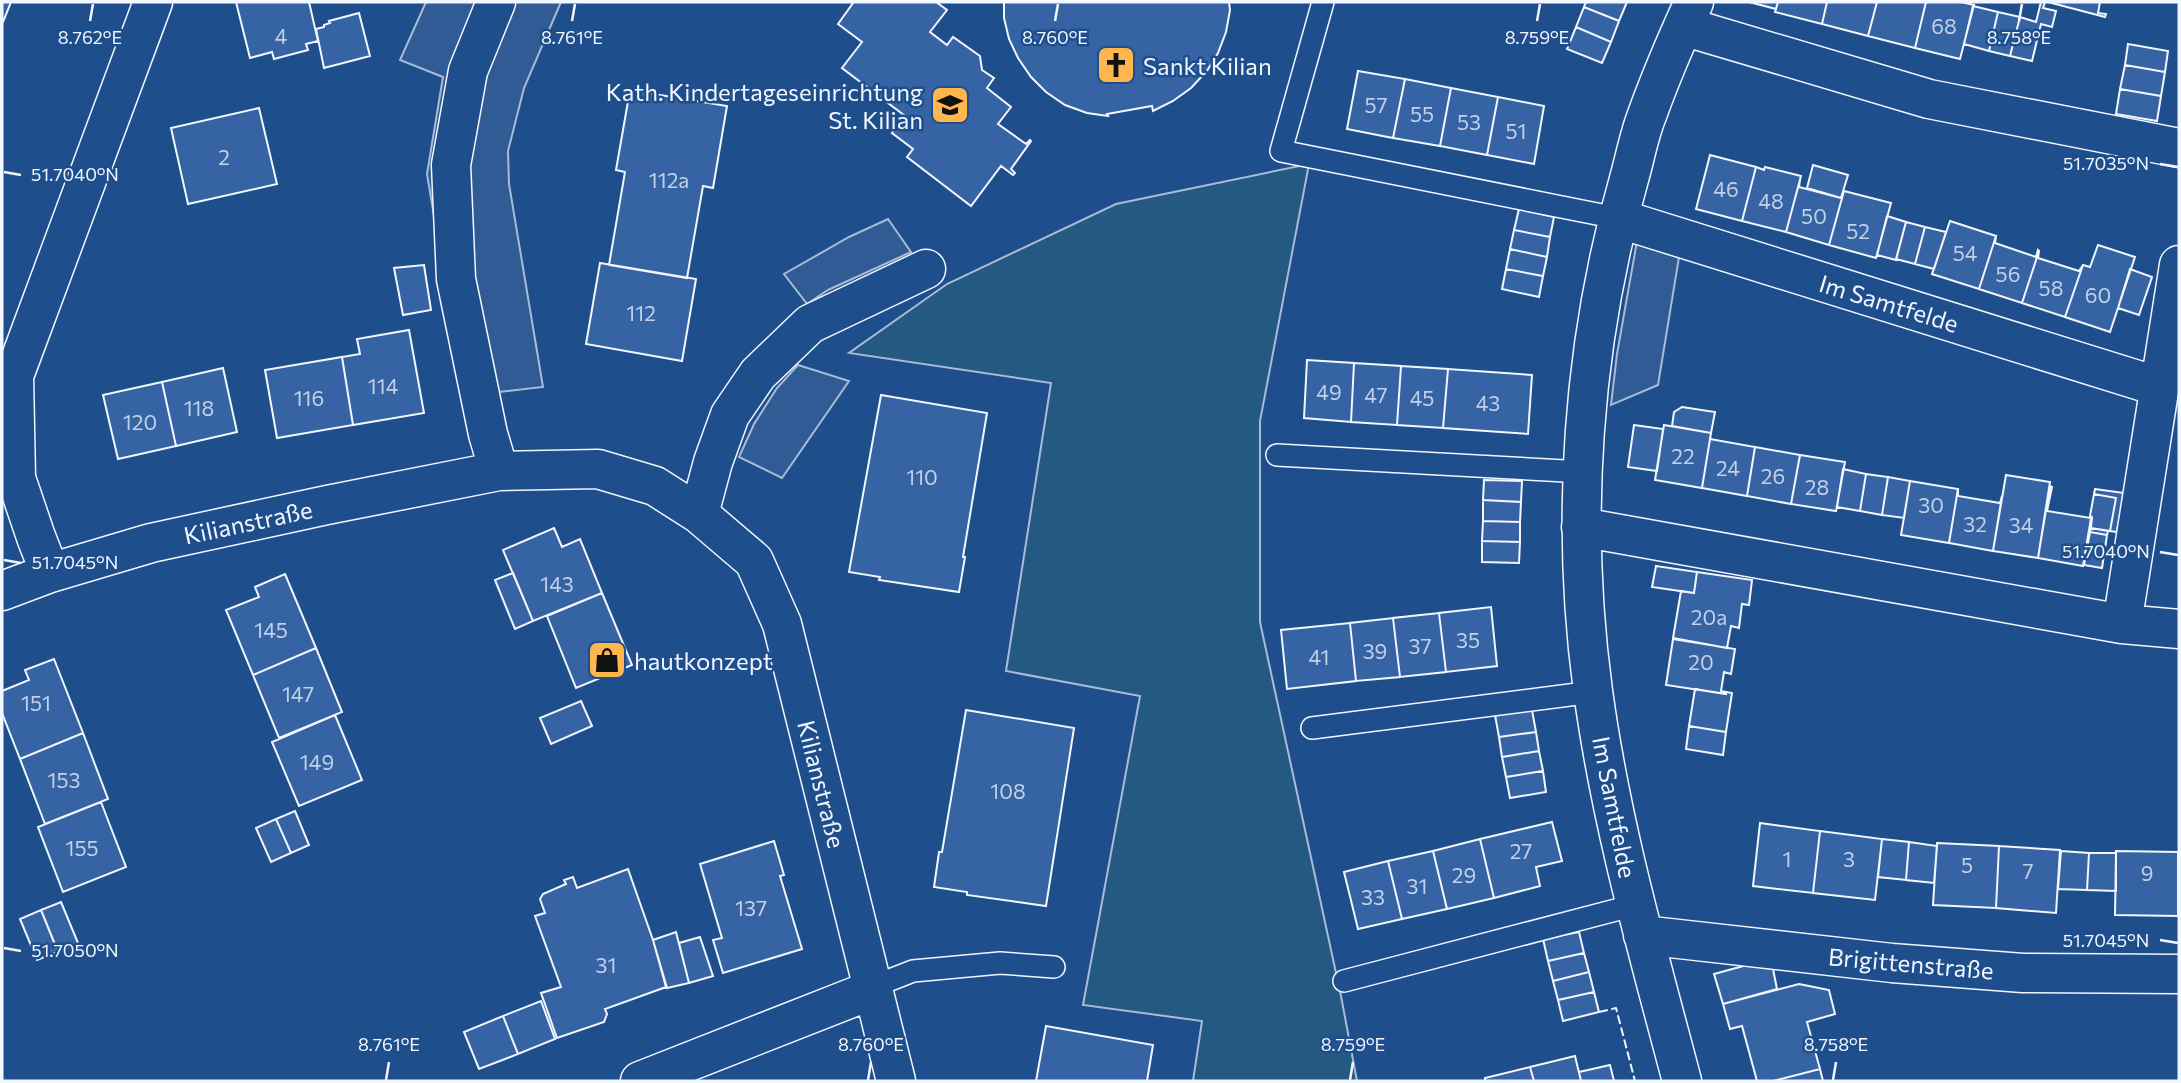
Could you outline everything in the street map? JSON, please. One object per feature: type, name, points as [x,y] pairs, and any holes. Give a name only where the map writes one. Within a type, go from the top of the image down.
[{"type":"street","points":[[50,573],[16,478],[14,376],[153,2]]},
{"type":"street","points":[[496,2],[468,71],[451,165],[456,279],[488,435],[499,471]]},
{"type":"street","name":"Im Samtfelde","points":[[1682,1081],[1620,841],[1593,692],[1584,610],[1581,527],[1595,327],[1618,218],[1646,116],[1689,14],[1929,99],[2179,148]]},
{"type":"street","name":"Im Samtfelde","points":[[1618,218],[2160,387]]},
{"type":"street","points":[[2122,624],[2179,265]]},
{"type":"street","points":[[699,514],[713,462],[730,415],[758,374],[810,324],[926,269]]},
{"type":"street","name":"Kilianstraße","points":[[2,591],[50,573],[151,543],[499,471],[598,469],[655,486],[699,514],[754,561],[782,624],[896,1081]]},
{"type":"street","points":[[1581,527],[2122,624],[2179,629]]},
{"type":"street","name":"Brigittenstraße","points":[[1639,920],[1892,963],[2010,972],[2179,974]]},
{"type":"street","points":[[640,1081],[859,995],[872,987]]},
{"type":"lane","points":[[1323,2],[1281,151],[1618,218]]},
{"type":"lane","points":[[1277,455],[1583,472]]},
{"type":"lane","points":[[1312,728],[1593,692]]},
{"type":"lane","points":[[1344,981],[1639,920]]},
{"type":"lane","points":[[872,987],[913,971],[1000,963],[1054,967]]},
{"type":"shaded area","points":[[426,2],[561,2],[524,88],[508,151],[509,184],[543,387],[464,396],[427,174],[443,77],[400,60]]},
{"type":"shaded area","points":[[1309,164],[1260,421],[1260,622],[1357,1081],[1193,1081],[1202,1021],[1083,1005],[1140,696],[1006,671],[1051,383],[849,353],[947,284],[1116,204]]},
{"type":"shaded area","points":[[888,219],[911,252],[828,290],[807,304],[784,274],[849,237]]},
{"type":"shaded area","points":[[1637,241],[1680,251],[1658,385],[1611,405],[1617,354]]},
{"type":"shaded area","points":[[798,365],[849,381],[782,478],[739,457],[754,424],[777,388]]},
{"type":"building","points":[[2,2],[11,2],[3,22],[2,22]]},
{"type":"building","points":[[236,2],[309,2],[318,41],[306,44],[308,50],[274,59],[272,52],[250,58]]},
{"type":"building","points":[[850,2],[936,2],[947,10],[930,32],[947,45],[953,37],[980,56],[982,70],[994,78],[987,88],[1011,107],[998,124],[1026,144],[1031,141],[1011,169],[1015,173],[1013,175],[1001,166],[971,206],[907,157],[913,149],[892,133],[905,116],[842,68],[862,42],[838,24],[853,3]]},
{"type":"building","name":"Sankt Kilian","points":[[1004,2],[1229,2],[1230,10],[1218,53],[1207,71],[1191,88],[1153,111],[1152,106],[1107,114],[1108,116],[1087,113],[1065,105],[1031,77],[1009,39],[1004,18]]},
{"type":"building","points":[[1586,2],[1627,2],[1619,21],[1584,7]]},
{"type":"building","points":[[1749,2],[1778,2],[1776,9]]},
{"type":"building","points":[[1778,2],[1827,2],[1822,24],[1775,12]]},
{"type":"building","points":[[1827,2],[1877,2],[1868,36],[1822,24]]},
{"type":"building","points":[[1877,2],[1926,2],[1915,48],[1868,36]]},
{"type":"building","points":[[1926,2],[1961,2],[1974,5],[1960,59],[1915,48]]},
{"type":"building","points":[[2041,2],[2045,2],[2043,8],[2056,11],[2052,27],[2041,24],[2032,61],[2010,56],[2020,17],[2036,22]]},
{"type":"building","points":[[2048,2],[2100,2],[2098,13],[2106,14],[2105,17]]},
{"type":"building","points":[[1973,6],[1998,12],[1989,51],[1964,44]]},
{"type":"building","points":[[1584,7],[1619,21],[1611,42],[1576,27]]},
{"type":"building","points":[[1998,12],[2020,17],[2010,56],[1989,51]]},
{"type":"building","points":[[359,13],[370,56],[324,68],[316,29],[324,27],[329,21]]},
{"type":"building","points":[[1576,27],[1611,42],[1602,63],[1567,49]]},
{"type":"building","points":[[2128,44],[2168,51],[2165,72],[2125,65]]},
{"type":"building","points":[[2125,65],[2165,72],[2161,96],[2120,89]]},
{"type":"building","points":[[1358,71],[1405,79],[1393,138],[1347,129]]},
{"type":"building","points":[[1405,79],[1451,88],[1440,146],[1393,138]]},
{"type":"building","points":[[1451,88],[1498,97],[1487,155],[1440,146]]},
{"type":"building","points":[[2120,89],[2161,96],[2157,121],[2116,114]]},
{"type":"building","points":[[630,90],[727,106],[713,188],[703,186],[687,278],[609,265],[625,172],[616,170]]},
{"type":"building","points":[[1498,97],[1544,106],[1534,164],[1487,155]]},
{"type":"building","points":[[259,108],[277,184],[188,204],[171,128]]},
{"type":"building","points":[[1710,155],[1756,167],[1742,221],[1696,209]]},
{"type":"building","points":[[1813,165],[1848,175],[1841,198],[1807,188]]},
{"type":"building","points":[[1756,167],[1801,176],[1786,232],[1742,221]]},
{"type":"building","points":[[1800,180],[1799,187],[1841,198],[1844,191],[1829,245],[1786,232]]},
{"type":"building","points":[[1844,191],[1891,203],[1876,258],[1829,245]]},
{"type":"building","points":[[1519,209],[1554,217],[1550,237],[1514,230]]},
{"type":"building","points":[[1887,216],[1906,222],[1896,260],[1877,255]]},
{"type":"building","points":[[1950,221],[1996,236],[1979,289],[1932,274]]},
{"type":"building","points":[[1906,222],[1925,227],[1915,264],[1896,259]]},
{"type":"building","points":[[1925,227],[1946,232],[1934,269],[1915,264]]},
{"type":"building","points":[[1514,230],[1550,237],[1547,257],[1510,249]]},
{"type":"building","points":[[1996,236],[1995,243],[2036,257],[2039,251],[2022,303],[1979,289]]},
{"type":"building","points":[[2098,245],[2135,257],[2110,332],[2065,317],[2083,265],[2090,267]]},
{"type":"building","points":[[1510,249],[1547,257],[1543,276],[1506,269]]},
{"type":"building","points":[[2039,251],[2038,258],[2079,271],[2083,265],[2065,317],[2022,303]]},
{"type":"building","points":[[600,263],[696,279],[682,361],[586,344]]},
{"type":"building","points":[[424,265],[431,310],[403,315],[394,268]]},
{"type":"building","points":[[1506,269],[1543,276],[1539,297],[1502,289]]},
{"type":"building","points":[[2130,269],[2152,277],[2139,315],[2118,308]]},
{"type":"building","points":[[409,330],[424,413],[353,425],[342,357],[360,354],[357,339]]},
{"type":"building","points":[[342,357],[353,425],[277,438],[265,370]]},
{"type":"building","points":[[1307,360],[1354,363],[1351,422],[1304,418]]},
{"type":"building","points":[[1354,363],[1401,366],[1397,425],[1351,422]]},
{"type":"building","points":[[1401,366],[1448,369],[1443,428],[1397,425]]},
{"type":"building","points":[[223,368],[237,432],[176,446],[162,382]]},
{"type":"building","points":[[1448,369],[1532,375],[1528,434],[1443,428]]},
{"type":"building","points":[[162,382],[176,446],[118,459],[103,395]]},
{"type":"building","points":[[881,395],[987,413],[959,592],[879,580],[880,577],[849,572]]},
{"type":"building","points":[[1682,407],[1715,412],[1711,433],[1672,426],[1674,412]]},
{"type":"building","points":[[1634,425],[1663,429],[1657,471],[1628,467]]},
{"type":"building","points":[[1664,425],[1711,433],[1702,488],[1655,480]]},
{"type":"building","points":[[1710,439],[1755,447],[1747,496],[1702,488]]},
{"type":"building","points":[[1755,447],[1800,455],[1791,504],[1747,496]]},
{"type":"building","points":[[1800,455],[1845,462],[1836,511],[1791,504]]},
{"type":"building","points":[[1843,469],[1866,474],[1860,511],[1837,507]]},
{"type":"building","points":[[1866,474],[1888,477],[1882,515],[1860,511]]},
{"type":"building","points":[[2006,475],[2050,482],[2038,558],[1993,551]]},
{"type":"building","points":[[1888,477],[1910,481],[1904,518],[1882,515]]},
{"type":"building","points":[[1484,480],[1522,481],[1521,502],[1483,500]]},
{"type":"building","points":[[1910,481],[1958,489],[1949,543],[1901,535]]},
{"type":"building","points":[[2050,486],[2052,487],[2047,511],[2091,518],[2083,566],[2038,558]]},
{"type":"building","points":[[1958,489],[1958,496],[2000,503],[2002,496],[1993,551],[1949,543]]},
{"type":"building","points":[[2095,489],[2124,493],[2117,532],[2110,531],[2116,498],[2094,494]]},
{"type":"building","points":[[2094,494],[2116,498],[2110,531],[2091,528]]},
{"type":"building","points":[[1483,500],[1521,502],[1520,522],[1483,521]]},
{"type":"building","points":[[1483,521],[1520,522],[1520,542],[1482,541]]},
{"type":"building","points":[[554,528],[562,547],[580,539],[602,593],[533,621],[503,550]]},
{"type":"building","points":[[2091,528],[2108,531],[2107,535],[2090,532]]},
{"type":"building","points":[[2090,532],[2107,535],[2102,568],[2084,565]]},
{"type":"building","points":[[1482,541],[1520,542],[1519,563],[1482,562]]},
{"type":"building","points":[[1656,566],[1697,572],[1694,593],[1652,587]]},
{"type":"building","points":[[1697,572],[1752,580],[1749,605],[1742,604],[1739,628],[1731,626],[1727,648],[1673,638],[1681,591],[1694,593]]},
{"type":"building","points":[[513,573],[533,621],[515,629],[495,580]]},
{"type":"building","points":[[285,574],[316,648],[253,675],[226,610],[259,597],[255,587]]},
{"type":"building","points":[[602,593],[632,665],[576,688],[547,616]]},
{"type":"building","points":[[1491,607],[1497,666],[1446,672],[1439,613]]},
{"type":"building","points":[[1439,613],[1446,672],[1400,677],[1393,618]]},
{"type":"building","points":[[1393,618],[1400,677],[1356,681],[1350,623]]},
{"type":"building","points":[[1350,623],[1356,681],[1287,689],[1281,630]]},
{"type":"building","points":[[1673,639],[1735,649],[1731,674],[1724,672],[1721,691],[1726,694],[1666,685]]},
{"type":"building","points":[[316,648],[342,712],[279,738],[253,675]]},
{"type":"building","points":[[54,659],[83,733],[20,759],[2,713],[2,691],[29,680],[25,670]]},
{"type":"building","points":[[1695,689],[1732,693],[1726,732],[1689,726]]},
{"type":"building","points":[[581,701],[592,726],[551,744],[540,718]]},
{"type":"building","points":[[966,710],[1074,728],[1046,906],[967,895],[967,892],[934,887]]},
{"type":"building","points":[[1532,710],[1536,732],[1499,737],[1495,715]]},
{"type":"building","points":[[335,715],[362,780],[299,806],[272,742]]},
{"type":"building","points":[[1689,726],[1726,732],[1723,755],[1686,749]]},
{"type":"building","points":[[1536,732],[1539,751],[1502,757],[1499,737]]},
{"type":"building","points":[[83,733],[108,799],[45,824],[20,759]]},
{"type":"building","points":[[1539,751],[1543,771],[1506,777],[1502,757]]},
{"type":"building","points":[[1543,771],[1546,792],[1510,798],[1506,777]]},
{"type":"building","points":[[101,802],[126,867],[63,892],[38,827]]},
{"type":"building","points":[[295,811],[309,845],[291,853],[276,819]]},
{"type":"building","points":[[276,819],[291,853],[271,862],[256,828]]},
{"type":"building","points":[[1552,822],[1562,861],[1536,867],[1540,886],[1494,898],[1480,839]]},
{"type":"building","points":[[1760,823],[1820,831],[1813,893],[1753,886]]},
{"type":"building","points":[[1820,831],[1882,839],[1875,900],[1813,893]]},
{"type":"building","points":[[1480,839],[1494,898],[1447,909],[1433,851]]},
{"type":"building","points":[[1882,839],[1909,842],[1906,880],[1878,877]]},
{"type":"building","points":[[774,841],[784,875],[780,876],[802,949],[723,973],[713,940],[722,938],[700,864]]},
{"type":"building","points":[[1909,842],[1937,846],[1934,883],[1906,880]]},
{"type":"building","points":[[1937,843],[1999,846],[1996,908],[1933,905]]},
{"type":"building","points":[[1999,846],[2060,850],[2056,913],[1996,908]]},
{"type":"building","points":[[1433,851],[1447,909],[1402,919],[1388,861]]},
{"type":"building","points":[[2061,851],[2089,853],[2087,890],[2058,889]]},
{"type":"building","points":[[2116,851],[2178,852],[2178,916],[2115,915]]},
{"type":"building","points":[[2179,852],[2179,916],[2178,916]]},
{"type":"building","points":[[2089,853],[2116,853],[2116,891],[2087,890]]},
{"type":"building","points":[[1388,861],[1402,919],[1358,929],[1344,872]]},
{"type":"building","points":[[628,869],[666,987],[605,1009],[607,1014],[604,1022],[557,1038],[541,993],[561,987],[535,916],[545,913],[540,899],[543,894],[566,884],[564,880],[573,877],[577,888]]},
{"type":"building","points":[[61,902],[78,943],[58,952],[41,910]]},
{"type":"building","points":[[41,910],[58,952],[37,960],[20,919]]},
{"type":"building","points":[[676,932],[689,983],[667,988],[653,940]]},
{"type":"building","points":[[1579,932],[1584,953],[1548,961],[1543,939]]},
{"type":"building","points":[[700,937],[713,976],[689,983],[679,943]]},
{"type":"building","points":[[1584,953],[1589,972],[1553,981],[1548,961]]},
{"type":"building","points":[[1747,965],[1773,969],[1777,989],[1723,1004],[1714,974]]},
{"type":"building","points":[[1589,972],[1594,992],[1558,1000],[1553,981]]},
{"type":"building","points":[[1799,984],[1829,990],[1835,1014],[1807,1022],[1820,1069],[1773,1081],[1757,1081],[1742,1026],[1730,1029],[1723,1004]]},
{"type":"building","points":[[1594,992],[1599,1012],[1563,1021],[1558,1000]]},
{"type":"building","points":[[541,1001],[555,1039],[518,1054],[503,1016]]},
{"type":"building","points":[[503,1016],[518,1054],[479,1069],[464,1032]]},
{"type":"building","points":[[1046,1026],[1153,1045],[1147,1081],[1036,1081]]},
{"type":"building","points":[[1575,1056],[1581,1081],[1534,1081],[1530,1067]]},
{"type":"building","points":[[1610,1065],[1614,1081],[1581,1081],[1579,1072]]},
{"type":"building","points":[[1530,1067],[1534,1081],[1485,1081],[1485,1078]]},
{"type":"building","points":[[1820,1069],[1823,1081],[1773,1081]]},
{"type":"fence","points":[[1599,1012],[1616,1008],[1635,1081]]},
{"type":"place","name":"Sankt Kilian","points":[[1116,65]]},
{"type":"place","name":"Kath. Kindertageseinrichtung St. Kilian","points":[[950,105]]},
{"type":"place","name":"hautkonzept","points":[[607,660]]}]
